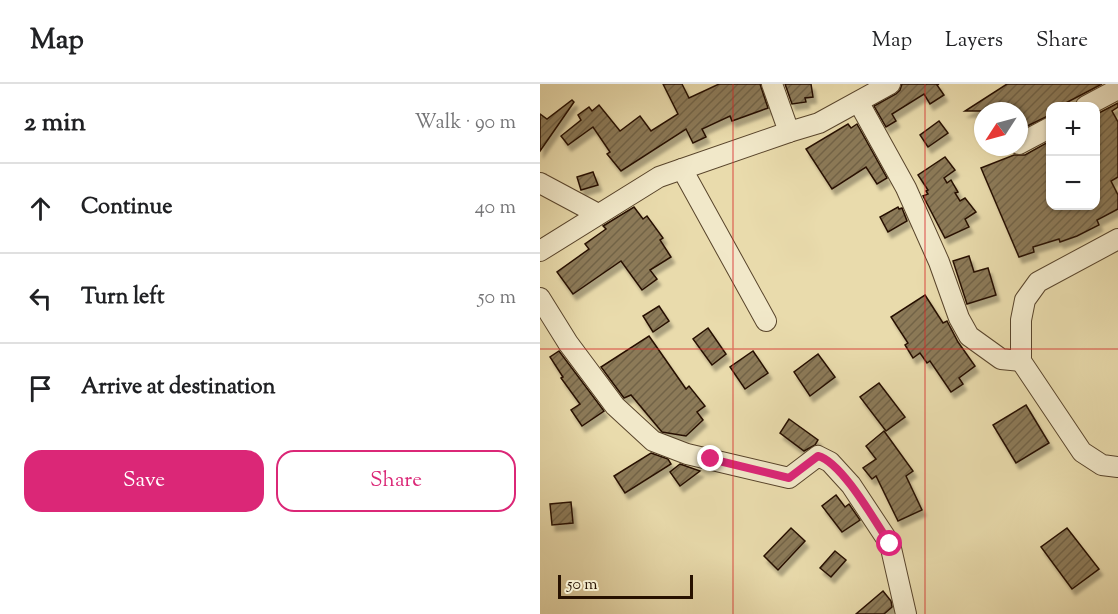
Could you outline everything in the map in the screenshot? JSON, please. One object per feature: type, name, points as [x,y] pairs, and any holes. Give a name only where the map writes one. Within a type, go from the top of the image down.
[{"type":"street","points":[[772,84],[789,132]]},
{"type":"street","points":[[540,251],[659,177],[819,123],[890,84]]},
{"type":"street","points":[[1094,102],[1118,89]]},
{"type":"street","points":[[859,103],[906,188],[939,262],[959,318],[969,336],[1001,359],[1021,361]]},
{"type":"street","points":[[1028,139],[1046,129]]},
{"type":"street","points":[[682,169],[766,321]]},
{"type":"street","points":[[540,183],[598,214]]},
{"type":"street","points":[[1118,238],[1038,282],[1025,300],[1021,361],[1082,452],[1102,465],[1118,468]]},
{"type":"street","points":[[540,298],[568,343],[615,406],[653,441],[687,454],[789,478],[818,456],[830,462],[851,485],[890,544],[906,614]]},
{"type":"building","points":[[663,84],[682,84],[689,98],[719,84],[760,84],[768,108],[732,121],[730,116],[702,129],[706,137],[693,143],[686,129],[621,171],[607,154],[610,152],[593,127],[568,145],[561,136],[581,120],[578,115],[589,107],[592,111],[599,105],[620,131],[640,116],[651,131],[678,114]]},
{"type":"building","points":[[785,84],[811,84],[813,97],[805,98],[806,102],[792,104]]},
{"type":"building","points":[[902,84],[939,84],[937,85],[944,95],[930,104],[924,94],[892,114],[896,121],[886,127],[874,106],[896,94]]},
{"type":"building","points":[[1007,84],[1102,84],[1068,102],[1046,102],[1046,117],[1028,126],[1028,102],[979,102]]},
{"type":"building","points":[[572,100],[574,102],[540,151],[540,114],[547,119]]},
{"type":"building","points":[[1118,103],[1118,107],[1112,111],[1118,122],[1118,177],[1111,181],[1118,195],[1118,209],[1097,220],[1099,225],[1077,236],[1033,247],[1034,252],[1019,257],[981,168],[1011,156],[1028,156],[1028,153],[1046,143],[1046,210],[1100,210],[1100,112]]},
{"type":"building","points":[[974,105],[974,111],[965,111]]},
{"type":"building","points":[[939,121],[948,133],[928,147],[920,135]]},
{"type":"building","points":[[848,124],[851,128],[857,124],[887,178],[877,184],[866,167],[832,189],[806,149]]},
{"type":"building","points":[[945,157],[955,170],[944,178],[947,183],[951,180],[960,201],[965,198],[976,212],[965,219],[969,227],[945,238],[923,196],[928,194],[926,191],[928,190],[918,175]]},
{"type":"building","points":[[593,172],[598,185],[581,190],[577,177]]},
{"type":"building","points":[[634,207],[643,219],[647,216],[663,238],[660,240],[671,257],[650,270],[657,279],[642,290],[621,261],[573,294],[557,272],[589,249],[585,244],[606,229],[603,226]]},
{"type":"building","points":[[898,207],[902,208],[907,221],[888,232],[880,217]]},
{"type":"building","points":[[969,256],[974,272],[988,268],[996,295],[967,304],[953,261]]},
{"type":"building","points":[[925,295],[943,323],[947,321],[975,366],[959,378],[963,384],[951,392],[930,361],[927,363],[920,353],[913,358],[905,345],[908,343],[891,317]]},
{"type":"building","points":[[659,306],[669,321],[653,332],[643,316]]},
{"type":"building","points":[[708,328],[726,354],[712,365],[693,339]]},
{"type":"building","points":[[649,336],[686,389],[689,386],[705,406],[697,412],[703,420],[686,436],[662,432],[631,395],[624,398],[601,367]]},
{"type":"building","points":[[559,351],[604,411],[582,426],[571,410],[580,404],[561,378],[563,377],[550,357]]},
{"type":"building","points":[[753,351],[768,373],[745,389],[730,367]]},
{"type":"building","points":[[818,354],[835,377],[810,396],[794,372]]},
{"type":"building","points":[[879,383],[905,417],[886,431],[860,397]]},
{"type":"building","points":[[1026,405],[1049,443],[1016,463],[993,425]]},
{"type":"building","points":[[789,419],[818,440],[815,445],[804,451],[780,433]]},
{"type":"building","points":[[884,431],[913,471],[906,476],[922,510],[898,521],[876,476],[872,479],[863,468],[876,459],[866,446]]},
{"type":"building","points":[[651,453],[668,459],[671,464],[625,493],[614,476]]},
{"type":"building","points":[[680,464],[700,471],[680,486],[670,472]]},
{"type":"building","points":[[836,495],[845,507],[849,504],[860,520],[842,532],[822,506]]},
{"type":"building","points":[[571,502],[573,523],[552,525],[550,504]]},
{"type":"building","points":[[791,528],[805,541],[778,570],[764,556]]},
{"type":"building","points":[[1067,528],[1099,569],[1072,589],[1041,547]]},
{"type":"building","points":[[835,551],[846,560],[831,577],[820,568]]},
{"type":"building","points":[[883,591],[891,601],[892,607],[884,614],[856,614]]},
{"type":"route","points":[[711,459],[789,478],[818,456],[825,458],[851,485],[890,544]]}]
